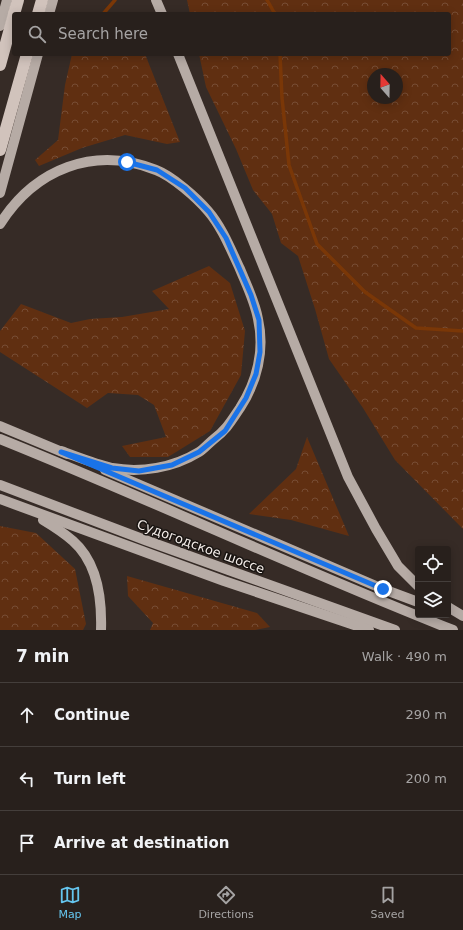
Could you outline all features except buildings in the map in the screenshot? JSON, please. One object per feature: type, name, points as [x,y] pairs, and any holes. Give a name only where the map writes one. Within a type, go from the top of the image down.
[{"type":"highway","points":[[15,12],[18,0]]},
{"type":"highway","points":[[39,12],[42,0]]},
{"type":"highway","points":[[0,65],[12,21]]},
{"type":"highway","points":[[0,150],[26,56]]},
{"type":"main road","points":[[0,26],[7,0]]},
{"type":"main road","points":[[50,12],[53,0]]},
{"type":"main road","points":[[156,0],[161,12]]},
{"type":"main road","points":[[0,193],[37,56]]},
{"type":"main road","points":[[179,56],[348,477],[398,566],[415,583]]},
{"type":"main road","points":[[0,224],[25,193],[47,176],[66,167],[94,160],[127,162],[157,170],[185,188],[209,212],[226,238],[251,295],[259,320],[260,352],[256,374],[246,398],[225,431],[199,452],[172,465],[139,471],[112,468],[61,452]]},
{"type":"main road","points":[[0,426],[383,589],[415,601]]},
{"type":"main road","name":"Судогодское шоссе","points":[[0,439],[79,470],[381,602],[453,630]]},
{"type":"main road","name":"Судогодское шоссе","points":[[0,485],[152,543],[395,630]]},
{"type":"main road","points":[[0,499],[224,581],[369,630]]},
{"type":"main road","points":[[26,509],[74,542],[86,556],[96,580],[102,609],[101,630]]},
{"type":"main road","points":[[451,609],[463,616]]},
{"type":"main road","points":[[451,615],[463,620]]},
{"type":"green space","points":[[187,0],[463,0],[463,529],[395,460],[363,408],[329,359],[298,256],[281,243],[272,214],[253,190],[236,149],[206,87],[199,56],[451,56],[451,12],[190,12]]},
{"type":"green space","points":[[72,56],[146,56],[180,142],[167,144],[125,135],[82,148],[39,166],[35,160],[58,140],[65,85]]},
{"type":"green space","points":[[209,266],[230,283],[245,331],[241,375],[210,431],[168,457],[130,457],[122,446],[166,437],[154,405],[138,395],[108,393],[87,408],[0,352],[0,331],[21,304],[71,323],[90,319],[122,317],[169,309],[152,291]]},
{"type":"green space","points":[[307,437],[349,536],[291,520],[249,514],[296,469]]},
{"type":"green space","points":[[0,526],[36,533],[75,569],[86,624],[83,630],[0,630]]},
{"type":"green space","points":[[127,576],[257,613],[270,627],[255,630],[150,630],[153,623],[128,596]]},
{"type":"waterway","points":[[105,12],[115,0]]},
{"type":"waterway","points":[[267,0],[274,12]]},
{"type":"waterway","points":[[280,56],[282,98],[289,165],[317,244],[365,292],[416,328],[463,331]]},
{"type":"route","points":[[127,162],[157,170],[185,188],[209,212],[226,238],[251,295],[259,320],[260,352],[256,374],[246,398],[225,431],[199,452],[172,465],[139,471],[112,468],[61,452],[383,589]]}]
